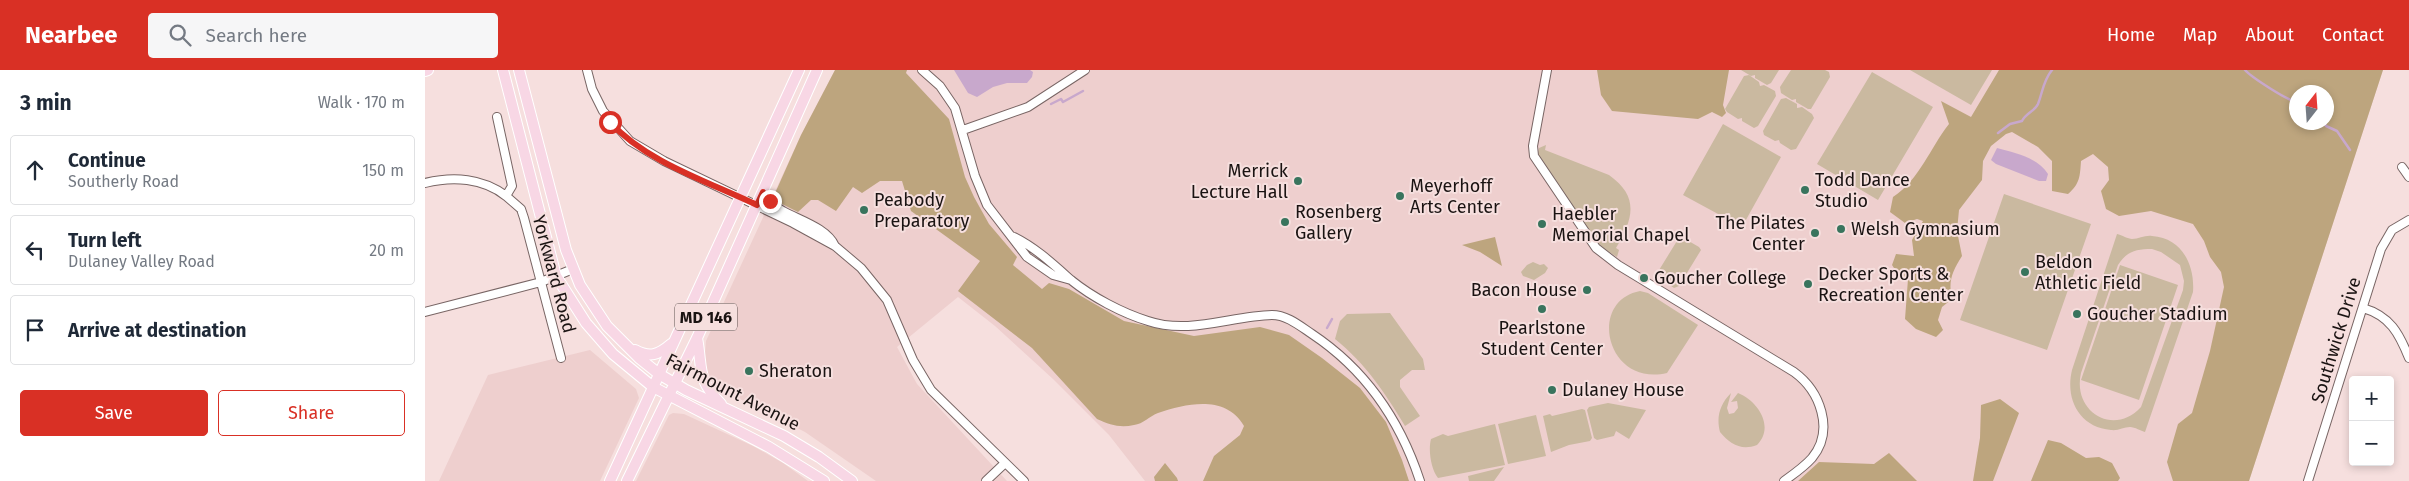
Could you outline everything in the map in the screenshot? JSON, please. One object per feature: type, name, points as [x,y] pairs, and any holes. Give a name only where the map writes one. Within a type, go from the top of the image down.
[{"type":"main road","name":"Fairmount Avenue","points":[[503,70],[556,276],[586,324],[613,354],[653,387],[769,447],[824,481]]},
{"type":"main road","name":"Fairmount Avenue","points":[[519,70],[561,231],[573,269],[589,300],[624,345],[659,374],[800,445],[852,481]]},
{"type":"main road","name":"MD 146","points":[[610,481],[799,70]]},
{"type":"main road","name":"MD 146","points":[[627,481],[697,338],[817,70]]},
{"type":"main road","points":[[697,338],[704,383],[707,390],[725,408]]},
{"type":"main road","points":[[624,345],[644,355],[651,356],[661,353],[674,342]]},
{"type":"street","points":[[587,70],[592,89],[603,111],[630,142],[664,162],[757,205],[835,246],[861,268],[879,288],[896,318],[913,360],[931,390],[1024,481]]},
{"type":"street","points":[[922,70],[948,96],[963,130],[975,176],[987,205],[1014,237],[1027,244],[1073,281],[1113,306],[1158,324],[1193,326],[1270,315],[1292,320],[1345,359],[1378,395],[1405,443],[1420,481]]},
{"type":"street","points":[[963,130],[1027,107],[1085,70]]},
{"type":"street","points":[[1547,70],[1533,146],[1534,156],[1596,248],[1618,265],[1794,372],[1814,392],[1823,418],[1820,441],[1813,457],[1784,481]]},
{"type":"street","points":[[497,117],[512,186],[506,196]]},
{"type":"street","points":[[2402,168],[2409,177]]},
{"type":"street","name":"Yorkward Road","points":[[425,183],[447,179],[467,179],[485,184],[506,196],[521,209],[561,358]]},
{"type":"street","points":[[763,192],[783,211],[816,228],[832,241],[835,246]]},
{"type":"street","name":"Southwick Drive","points":[[2308,481],[2386,239],[2392,230],[2409,220]]},
{"type":"street","points":[[425,312],[541,282],[573,269]]},
{"type":"street","points":[[2363,308],[2382,316],[2391,324],[2399,333],[2409,358]]},
{"type":"street","points":[[987,481],[1005,463]]},
{"type":"shaded area","name":"Goucher College","points":[[835,70],[2383,70],[2249,481],[1145,481],[1109,435],[1053,379],[995,326],[958,297],[897,347],[917,384],[1007,481],[876,481],[805,432],[716,387],[704,366],[706,341],[801,135]]},
{"type":"shaded area","points":[[835,70],[907,70],[906,73],[949,119],[965,177],[989,224],[1017,257],[1013,265],[1042,289],[1049,283],[1069,289],[1124,321],[1194,336],[1260,327],[1289,335],[1360,388],[1386,422],[1409,481],[1203,481],[1214,456],[1240,435],[1244,426],[1236,416],[1227,409],[1205,404],[1170,409],[1129,426],[1115,425],[1097,419],[1032,348],[958,291],[980,261],[911,211],[902,181],[880,181],[862,193],[853,187],[836,211],[818,200],[811,200],[798,212],[778,202],[776,191],[801,135]]},
{"type":"shaded area","points":[[954,70],[1030,70],[1033,72],[1032,77],[1027,83],[1007,83],[993,87],[977,97],[968,93]]},
{"type":"shaded area","points":[[1597,70],[1729,70],[1723,105],[1726,113],[1722,117],[1712,112],[1698,119],[1612,111],[1601,95]]},
{"type":"shaded area","points":[[1741,70],[1779,70],[1771,83],[1767,85],[1755,78],[1755,75],[1751,76]]},
{"type":"shaded area","points":[[1791,70],[1825,70],[1829,72],[1830,77],[1811,109],[1796,102],[1796,99],[1792,100],[1781,93],[1780,87]]},
{"type":"shaded area","points":[[1910,70],[1992,70],[1971,105]]},
{"type":"shaded area","points":[[1999,70],[2383,70],[2249,481],[2173,481],[2167,462],[2178,424],[2192,413],[2210,351],[2224,287],[2221,272],[2210,257],[2204,241],[2193,224],[2151,211],[2119,216],[2106,209],[2101,191],[2109,180],[2108,167],[2093,154],[2081,161],[2079,179],[2075,187],[2068,194],[2052,191],[2052,161],[2038,147],[2012,132],[2006,134],[1991,146],[1983,161],[1982,180],[1959,210],[1957,231],[1962,256],[1952,277],[1950,287],[1952,299],[1942,307],[1938,320],[1943,330],[1936,337],[1916,329],[1905,319],[1908,279],[1898,274],[1892,265],[1896,254],[1914,256],[1912,240],[1923,221],[1917,219],[1905,223],[1890,212],[1893,197],[1918,172],[1949,124],[1941,101],[1971,117]]},
{"type":"shaded area","points":[[1872,72],[1933,107],[1878,200],[1817,164]]},
{"type":"shaded area","points":[[1749,75],[1759,82],[1760,86],[1764,85],[1775,91],[1776,96],[1758,126],[1754,128],[1742,121],[1742,118],[1738,119],[1725,109],[1744,76]]},
{"type":"shaded area","points":[[1786,98],[1797,104],[1797,108],[1802,107],[1812,114],[1814,118],[1796,149],[1791,150],[1780,143],[1779,140],[1775,141],[1764,135],[1763,131],[1781,99]]},
{"type":"shaded area","points":[[1723,124],[1781,157],[1742,227],[1683,195]]},
{"type":"shaded area","points":[[1546,145],[1545,150],[1609,175],[1626,192],[1631,209],[1626,227],[1616,248],[1619,250],[1617,257],[1601,247],[1542,162],[1538,153],[1539,148]]},
{"type":"shaded area","points":[[1997,148],[2025,156],[2038,163],[2048,174],[2046,181],[2039,181],[1996,164],[1991,160]]},
{"type":"shaded area","name":"Beldon Athletic Field","points":[[2004,194],[2091,224],[2047,350],[1960,320]]},
{"type":"shaded area","points":[[2117,234],[2132,239],[2149,236],[2162,238],[2179,247],[2185,255],[2192,272],[2193,292],[2145,432],[2132,427],[2114,430],[2100,428],[2090,423],[2077,410],[2073,401],[2070,381]],"holes":[[[2152,249],[2161,252],[2180,265],[2184,281],[2183,290],[2141,407],[2130,416],[2119,420],[2108,420],[2097,416],[2089,409],[2083,399],[2080,387],[2081,373],[2118,265],[2128,254],[2137,250]]]},
{"type":"shaded area","points":[[1680,236],[1701,250],[1679,286],[1674,288],[1656,275]]},
{"type":"shaded area","points":[[1495,237],[1502,266],[1480,252],[1462,245]]},
{"type":"shaded area","points":[[1533,262],[1540,265],[1544,264],[1548,268],[1545,273],[1534,280],[1523,276],[1521,272],[1527,265]]},
{"type":"shaded area","points":[[2120,265],[2178,285],[2139,400],[2081,380]]},
{"type":"shaded area","points":[[1640,291],[1648,293],[1698,325],[1667,373],[1646,374],[1630,368],[1618,356],[1611,341],[1609,325],[1613,310],[1623,298]]},
{"type":"shaded area","points":[[1390,313],[1423,359],[1425,370],[1412,370],[1400,380],[1400,387],[1420,416],[1405,426],[1374,380],[1356,358],[1335,339],[1340,321],[1347,314]]},
{"type":"shaded area","points":[[590,350],[636,389],[639,398],[600,481],[439,481],[488,375]]},
{"type":"shaded area","points":[[1731,393],[1727,408],[1729,414],[1734,413],[1738,408],[1737,401],[1731,402],[1738,393],[1752,402],[1762,415],[1764,430],[1762,438],[1757,445],[1741,447],[1732,443],[1720,432],[1718,421],[1720,411]]},
{"type":"shaded area","points":[[2000,399],[2019,413],[1993,481],[1973,481],[1980,438],[1981,405]]},
{"type":"shaded area","points":[[1608,403],[1646,410],[1629,439],[1616,431],[1614,436],[1597,440],[1594,438],[1587,410],[1589,407]]},
{"type":"shaded area","points":[[1582,409],[1585,410],[1592,438],[1590,441],[1569,445],[1551,452],[1543,416],[1550,414],[1552,416]]},
{"type":"shaded area","points":[[673,413],[684,414],[753,446],[783,463],[808,481],[636,481],[669,415]]},
{"type":"shaded area","points":[[1536,415],[1546,456],[1508,464],[1498,424]]},
{"type":"shaded area","points":[[1495,424],[1505,465],[1438,478],[1431,459],[1431,439],[1443,434],[1448,436]]},
{"type":"shaded area","points":[[2048,440],[2061,443],[2086,458],[2099,457],[2112,463],[2120,478],[2118,481],[2031,481]]},
{"type":"shaded area","points":[[1889,453],[1917,481],[1798,481],[1819,462],[1874,464]]},
{"type":"shaded area","points":[[1165,463],[1178,481],[1155,481],[1154,477]]},
{"type":"shaded area","points":[[1504,467],[1494,481],[1469,481],[1468,476]]},
{"type":"waterway","points":[[1998,133],[2010,124],[2022,121],[2037,106],[2045,82],[2052,70]]},
{"type":"waterway","points":[[2245,70],[2254,78],[2289,100]]},
{"type":"waterway","points":[[1051,104],[1061,99],[1063,102],[1083,91]]},
{"type":"waterway","points":[[2334,130],[2337,131],[2350,150]]},
{"type":"waterway","points":[[1327,328],[1332,319]]},
{"type":"place","name":"Merrick Lecture Hall","points":[[1298,181]]},
{"type":"place","name":"Todd Dance Studio","points":[[1805,190]]},
{"type":"place","name":"Meyerhoff Arts Center","points":[[1400,196]]},
{"type":"place","name":"Peabody Preparatory","points":[[864,210]]},
{"type":"place","name":"Rosenberg Gallery","points":[[1285,222]]},
{"type":"place","name":"Haebler Memorial Chapel","points":[[1542,224]]},
{"type":"place","name":"Welsh Gymnasium","points":[[1841,229]]},
{"type":"place","name":"The Pilates Center","points":[[1815,233]]},
{"type":"place","name":"Beldon Athletic Field","points":[[2025,272]]},
{"type":"place","name":"Goucher College","points":[[1644,278]]},
{"type":"place","name":"Decker Sports & Recreation Center","points":[[1808,284]]},
{"type":"place","name":"Bacon House","points":[[1587,290]]},
{"type":"place","name":"Pearlstone Student Center","points":[[1542,309]]},
{"type":"place","name":"Goucher Stadium","points":[[2077,314]]},
{"type":"place","name":"Sheraton","points":[[749,371]]},
{"type":"place","name":"Dulaney House","points":[[1552,390]]},
{"type":"route","points":[[610,122],[630,142],[664,162],[757,205],[763,192],[770,201]]}]
